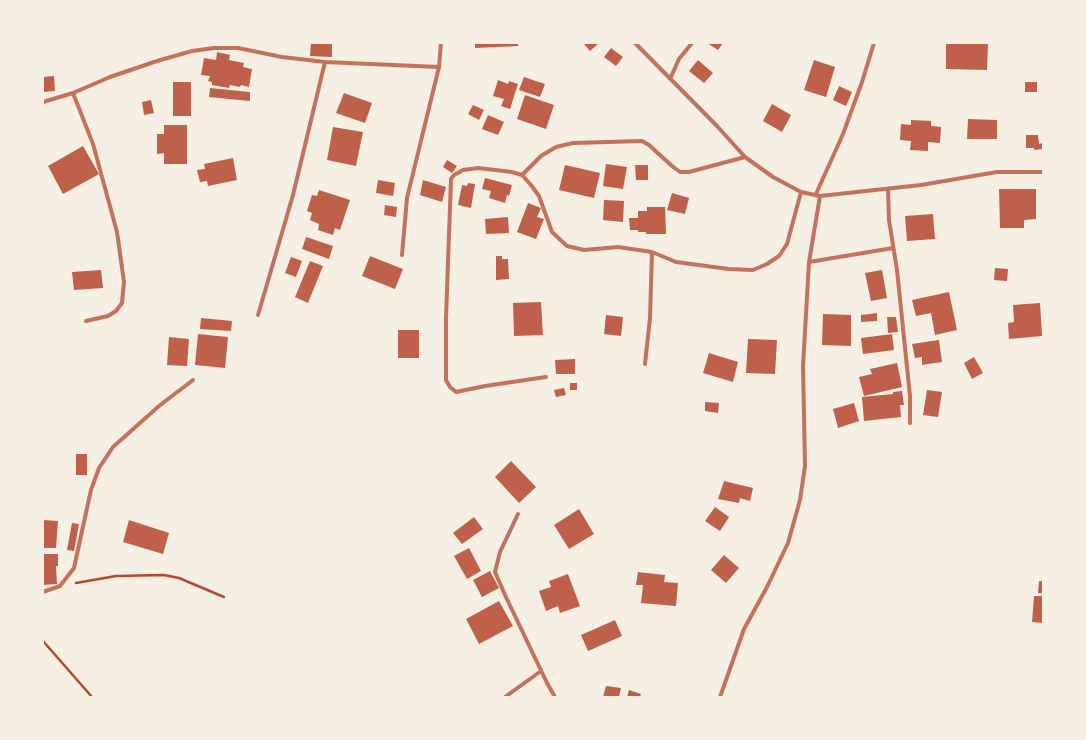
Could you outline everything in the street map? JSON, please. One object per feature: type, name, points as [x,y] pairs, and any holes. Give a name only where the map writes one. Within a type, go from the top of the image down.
[{"type":"street","points":[[402,255],[407,198],[439,67],[441,43]]},
{"type":"street","points":[[635,43],[717,126],[745,157],[773,177],[801,192],[818,195],[921,185],[997,172],[1043,172]]},
{"type":"street","points":[[670,80],[679,59],[692,43]]},
{"type":"street","points":[[720,697],[744,629],[767,587],[788,543],[800,500],[805,466],[803,366],[809,262],[818,195],[843,134],[862,82],[874,43]]},
{"type":"street","points":[[43,102],[73,93],[110,77],[150,63],[192,51],[207,49],[238,48],[282,57],[325,62],[439,67]]},
{"type":"street","points":[[258,314],[293,195],[325,62]]},
{"type":"street","points":[[73,93],[93,144],[118,232],[124,282],[122,303],[116,311],[108,316],[86,321]]},
{"type":"street","points":[[522,176],[541,156],[556,147],[573,143],[642,141],[649,145],[680,172],[689,172],[745,157]]},
{"type":"street","points":[[546,377],[456,392],[450,387],[446,380],[446,318],[450,180],[454,175],[463,170],[478,168],[512,172],[522,176],[532,185],[539,196],[552,232],[566,246],[584,250],[618,247],[652,252],[676,262],[729,269],[754,270],[779,256],[787,244],[801,192]]},
{"type":"street","points":[[888,189],[889,220],[910,396],[910,423]]},
{"type":"street","points":[[809,262],[893,248]]},
{"type":"street","points":[[645,364],[650,318],[652,252]]},
{"type":"street","points":[[43,592],[60,586],[74,568],[91,490],[99,468],[113,447],[160,406],[194,380]]},
{"type":"street","points":[[518,514],[500,552],[495,572],[504,595],[555,697]]},
{"type":"street","points":[[505,697],[541,671]]},
{"type":"path","points":[[60,586],[116,576],[164,574],[178,578],[224,597]]},
{"type":"path","points":[[43,641],[92,697]]},
{"type":"building","points":[[311,43],[332,43],[332,57],[310,56]]},
{"type":"building","points":[[475,43],[518,43],[518,46],[475,48]]},
{"type":"building","points":[[583,43],[599,43],[590,51]]},
{"type":"building","points":[[707,43],[723,43],[718,50]]},
{"type":"building","points":[[946,43],[988,43],[987,70],[946,69]]},
{"type":"building","points":[[611,48],[623,57],[616,66],[604,57]]},
{"type":"building","points":[[217,52],[230,55],[229,60],[244,63],[243,67],[252,69],[249,87],[230,85],[229,88],[212,85],[212,82],[208,81],[210,76],[201,75],[204,58],[216,60]]},
{"type":"building","points":[[698,60],[713,73],[704,83],[689,71]]},
{"type":"building","points":[[814,60],[835,67],[826,97],[804,90]]},
{"type":"building","points":[[54,76],[55,91],[43,92],[43,77]]},
{"type":"building","points":[[524,77],[545,84],[540,97],[519,90]]},
{"type":"building","points":[[498,80],[508,84],[509,81],[518,84],[510,109],[501,106],[504,99],[493,96]]},
{"type":"building","points":[[173,82],[191,82],[191,116],[173,116]]},
{"type":"building","points":[[1025,82],[1037,82],[1037,92],[1025,92]]},
{"type":"building","points":[[839,86],[852,92],[846,106],[833,100]]},
{"type":"building","points":[[210,88],[250,92],[250,101],[209,97]]},
{"type":"building","points":[[344,93],[372,103],[365,123],[336,113]]},
{"type":"building","points":[[525,95],[554,105],[546,129],[517,119]]},
{"type":"building","points":[[151,100],[154,113],[144,115],[142,102]]},
{"type":"building","points":[[772,104],[791,115],[782,132],[763,121]]},
{"type":"building","points":[[473,105],[484,110],[479,120],[468,114]]},
{"type":"building","points":[[488,115],[504,122],[498,135],[482,129]]},
{"type":"building","points":[[968,119],[997,120],[997,139],[967,139]]},
{"type":"building","points":[[911,120],[931,121],[931,126],[941,127],[940,143],[928,142],[928,151],[910,150],[911,141],[900,140],[901,124],[911,125]]},
{"type":"building","points":[[164,125],[187,125],[187,164],[164,164],[164,153],[157,154],[157,134],[164,134]]},
{"type":"building","points":[[333,127],[363,132],[356,166],[327,160]]},
{"type":"building","points":[[1026,135],[1038,135],[1039,144],[1043,143],[1043,149],[1034,150],[1034,148],[1026,148]]},
{"type":"building","points":[[83,146],[99,174],[63,194],[48,166]]},
{"type":"building","points":[[233,158],[237,180],[208,186],[207,181],[200,182],[197,170],[205,169],[204,164]]},
{"type":"building","points":[[447,160],[457,166],[452,173],[443,167]]},
{"type":"building","points":[[606,164],[627,167],[623,189],[603,186]]},
{"type":"building","points":[[565,165],[600,173],[594,198],[559,190]]},
{"type":"building","points":[[635,165],[648,165],[648,180],[636,180]]},
{"type":"building","points":[[485,178],[512,185],[505,203],[489,198],[491,191],[482,189]]},
{"type":"building","points":[[378,180],[395,183],[393,196],[376,193]]},
{"type":"building","points":[[423,180],[446,187],[442,202],[420,195]]},
{"type":"building","points":[[468,183],[475,184],[471,208],[458,205],[462,185],[467,186]]},
{"type":"building","points":[[999,189],[1036,189],[1036,219],[1024,220],[1024,228],[1000,228]]},
{"type":"building","points":[[319,190],[350,200],[340,230],[335,228],[333,235],[318,230],[319,224],[310,220],[312,213],[307,211],[312,195],[317,196]]},
{"type":"building","points":[[672,193],[689,198],[685,214],[667,210]]},
{"type":"building","points":[[604,200],[624,201],[623,222],[603,220]]},
{"type":"building","points":[[528,203],[541,208],[537,217],[544,219],[536,239],[517,232]]},
{"type":"building","points":[[385,205],[397,207],[396,217],[384,215]]},
{"type":"building","points":[[647,207],[665,207],[666,234],[646,234],[646,232],[638,232],[638,230],[630,230],[629,218],[638,218],[638,211],[647,211]]},
{"type":"building","points":[[933,214],[935,239],[907,241],[905,216]]},
{"type":"building","points":[[508,217],[509,233],[486,234],[485,219]]},
{"type":"building","points":[[306,237],[333,246],[329,259],[302,249]]},
{"type":"building","points":[[370,256],[403,269],[395,289],[362,276]]},
{"type":"building","points":[[496,256],[502,256],[502,259],[508,259],[509,279],[496,280]]},
{"type":"building","points":[[291,257],[302,261],[296,277],[285,273]]},
{"type":"building","points":[[310,261],[323,266],[308,303],[295,297]]},
{"type":"building","points":[[995,268],[1008,269],[1007,281],[994,280]]},
{"type":"building","points":[[101,270],[103,288],[74,290],[72,272]]},
{"type":"building","points":[[882,270],[887,298],[871,301],[865,273]]},
{"type":"building","points":[[949,292],[957,330],[935,335],[931,313],[916,316],[912,300]]},
{"type":"building","points":[[541,302],[543,335],[514,336],[513,303]]},
{"type":"building","points":[[1040,303],[1042,336],[1009,339],[1008,323],[1014,322],[1013,305]]},
{"type":"building","points":[[877,313],[877,321],[861,322],[861,315]]},
{"type":"building","points":[[823,314],[851,315],[851,346],[822,345]]},
{"type":"building","points":[[606,315],[623,317],[621,336],[604,334]]},
{"type":"building","points":[[887,317],[896,317],[898,332],[888,333]]},
{"type":"building","points":[[201,318],[232,321],[231,331],[200,329]]},
{"type":"building","points":[[398,330],[419,330],[419,358],[398,358]]},
{"type":"building","points":[[198,334],[228,337],[225,368],[195,365]]},
{"type":"building","points":[[892,334],[894,350],[863,354],[861,338]]},
{"type":"building","points":[[169,337],[189,339],[187,366],[167,365]]},
{"type":"building","points":[[748,339],[777,340],[775,374],[746,373]]},
{"type":"building","points":[[939,340],[942,362],[922,365],[922,357],[915,358],[912,344]]},
{"type":"building","points":[[709,353],[738,362],[733,382],[703,373]]},
{"type":"building","points":[[974,357],[983,373],[972,379],[964,363]]},
{"type":"building","points":[[575,359],[575,374],[556,374],[555,360]]},
{"type":"building","points":[[897,363],[902,387],[864,396],[859,377],[872,374],[870,369]]},
{"type":"building","points":[[570,383],[577,383],[577,390],[570,390]]},
{"type":"building","points":[[564,388],[566,395],[556,397],[554,390]]},
{"type":"building","points":[[927,390],[942,392],[938,417],[923,415]]},
{"type":"building","points":[[902,391],[904,405],[900,405],[901,417],[864,421],[862,397],[893,394],[893,392]]},
{"type":"building","points":[[705,402],[719,403],[718,413],[705,411]]},
{"type":"building","points":[[854,403],[859,421],[838,428],[833,409]]},
{"type":"building","points":[[76,454],[87,454],[87,475],[76,475]]},
{"type":"building","points":[[511,461],[536,487],[519,503],[495,477]]},
{"type":"building","points":[[724,481],[753,488],[750,501],[740,498],[739,503],[718,499]]},
{"type":"building","points":[[715,507],[729,517],[720,531],[705,521]]},
{"type":"building","points":[[579,509],[594,534],[569,549],[554,525]]},
{"type":"building","points":[[474,517],[483,529],[462,544],[453,533]]},
{"type":"building","points":[[43,520],[58,521],[56,548],[43,548]]},
{"type":"building","points":[[129,520],[169,533],[163,554],[123,542]]},
{"type":"building","points":[[72,523],[79,524],[74,551],[67,550]]},
{"type":"building","points":[[469,548],[481,571],[467,579],[454,556]]},
{"type":"building","points":[[43,554],[58,554],[58,566],[56,566],[57,584],[43,585]]},
{"type":"building","points":[[724,555],[739,568],[726,583],[711,570]]},
{"type":"building","points":[[490,571],[499,588],[482,597],[473,580]]},
{"type":"building","points":[[638,572],[665,575],[664,582],[678,583],[676,606],[641,603],[643,585],[636,585]]},
{"type":"building","points":[[568,574],[580,606],[560,613],[558,606],[546,611],[539,591],[551,587],[549,581]]},
{"type":"building","points":[[1039,581],[1043,581],[1043,593],[1038,593]]},
{"type":"building","points":[[1034,596],[1043,596],[1043,623],[1032,622]]},
{"type":"building","points":[[499,601],[513,626],[479,644],[466,619]]},
{"type":"building","points":[[615,620],[622,636],[588,651],[581,635]]},
{"type":"building","points":[[606,686],[621,688],[619,697],[603,697]]},
{"type":"building","points":[[629,690],[641,694],[640,697],[627,697]]}]
